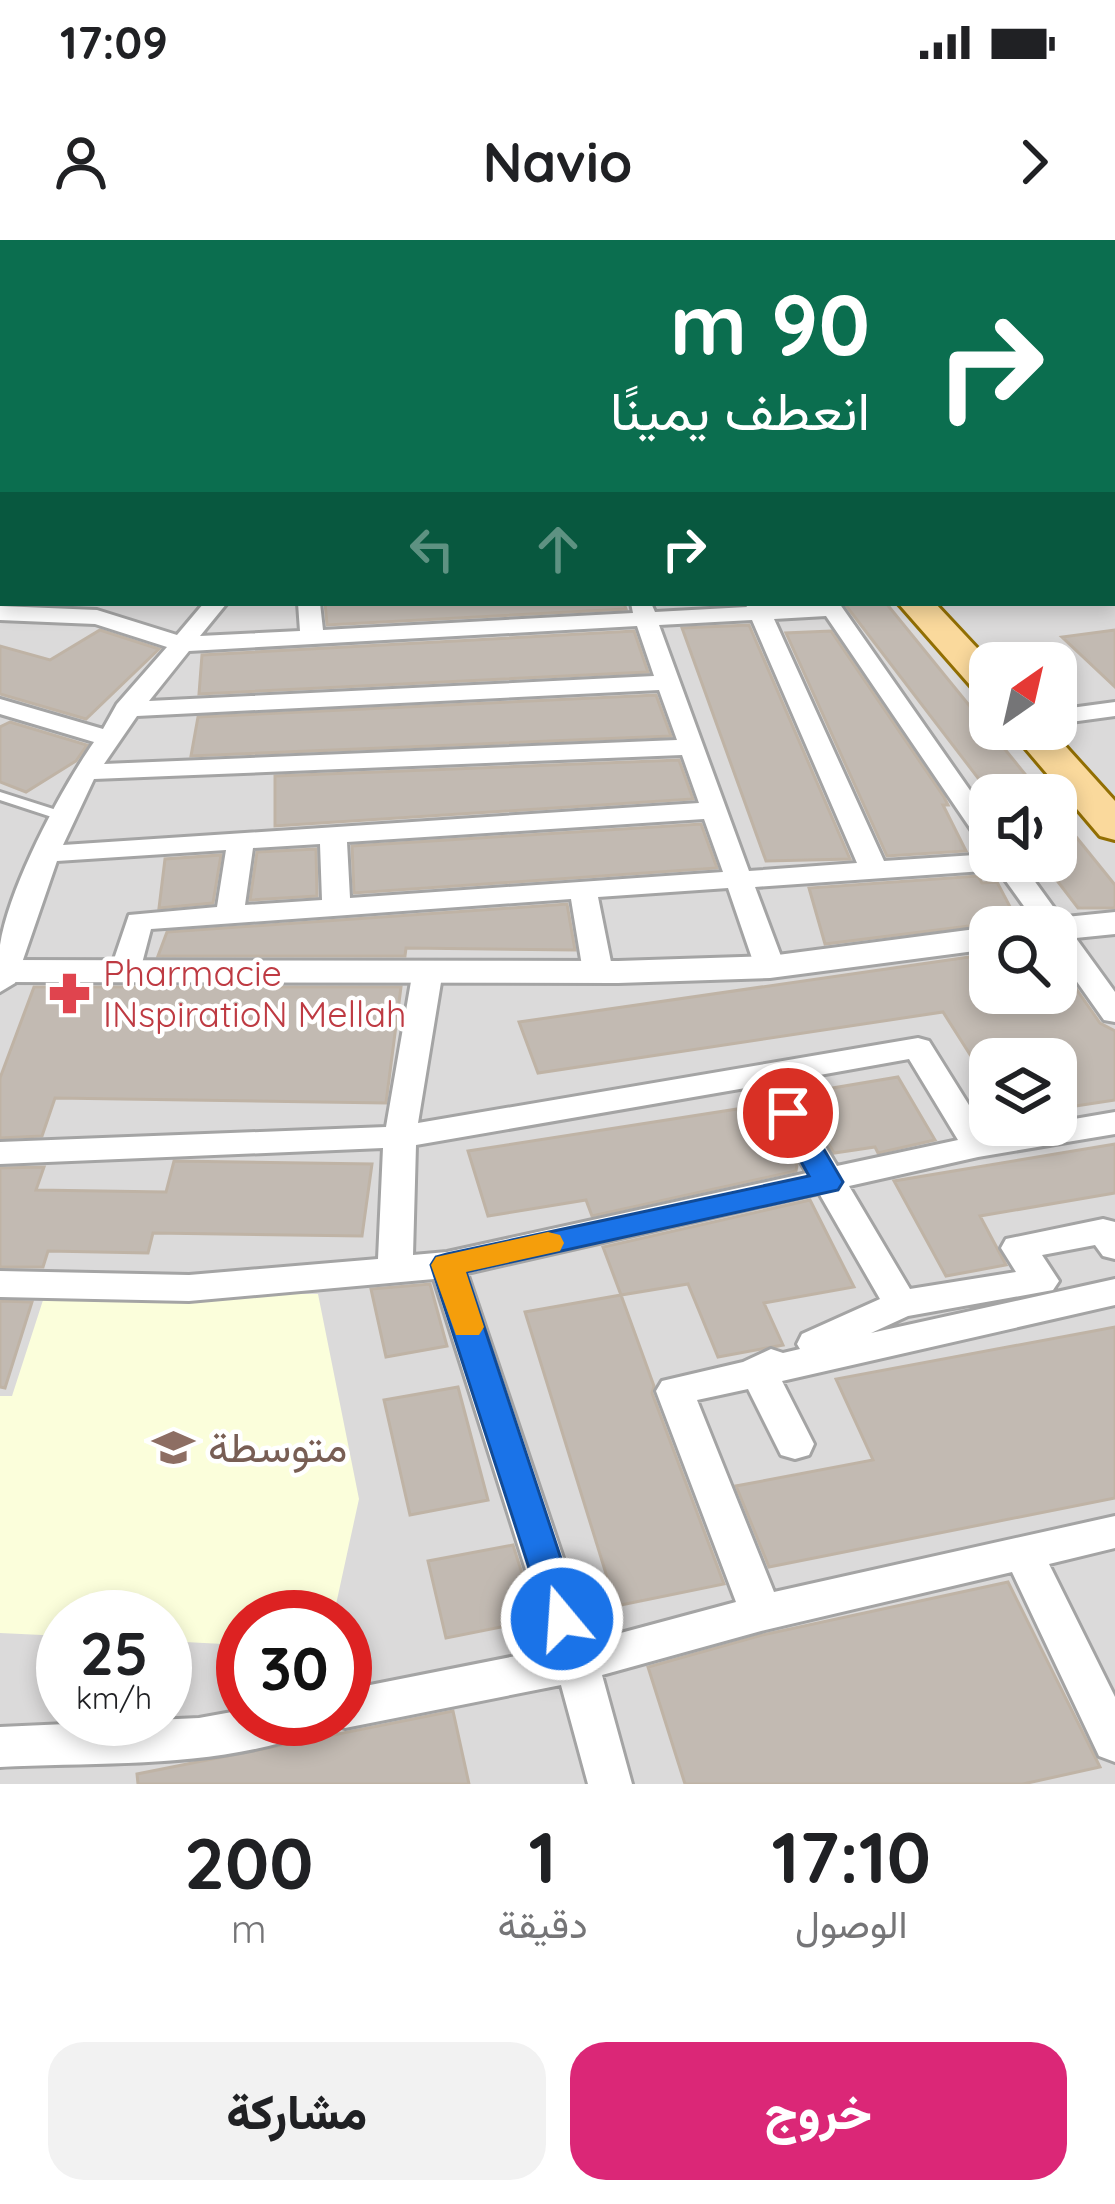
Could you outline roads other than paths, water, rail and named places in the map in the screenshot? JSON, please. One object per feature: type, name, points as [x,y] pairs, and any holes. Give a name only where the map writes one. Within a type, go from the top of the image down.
[{"type":"main road","points":[[937,611],[975,642]]},
{"type":"main road","points":[[937,611],[969,656]]},
{"type":"main road","points":[[1077,742],[1115,783]]},
{"type":"main road","points":[[1047,750],[1115,827]]},
{"type":"street","points":[[214,606],[126,709],[86,772],[45,854],[2,975],[770,967],[969,941]]},
{"type":"street","points":[[309,606],[312,638]]},
{"type":"street","points":[[418,606],[422,632]]},
{"type":"street","points":[[3,608],[97,617],[182,644],[422,632],[532,613],[830,606],[969,808]]},
{"type":"street","points":[[759,609],[874,871]]},
{"type":"street","points":[[644,611],[770,967]]},
{"type":"street","points":[[126,709],[669,682]]},
{"type":"street","points":[[1077,699],[1115,695]]},
{"type":"street","points":[[0,706],[110,739]]},
{"type":"street","points":[[1077,716],[1115,709]]},
{"type":"street","points":[[86,772],[692,747]]},
{"type":"street","points":[[45,854],[715,810]]},
{"type":"street","points":[[333,836],[336,907]]},
{"type":"street","points":[[230,915],[241,840]]},
{"type":"street","points":[[125,971],[139,921],[969,864]]},
{"type":"street","points":[[583,889],[598,972]]},
{"type":"street","points":[[1077,927],[1115,923]]},
{"type":"street","points":[[1077,960],[1115,1013]]},
{"type":"street","points":[[394,1271],[400,1136],[428,970]]},
{"type":"street","points":[[0,1153],[400,1136],[918,1048],[969,1131]]},
{"type":"street","points":[[766,1074],[901,1304]]},
{"type":"street","points":[[1077,1129],[1115,1123]]},
{"type":"street","points":[[0,1284],[189,1288],[447,1265],[978,1146]]},
{"type":"street","points":[[758,1369],[901,1304],[1041,1281],[1018,1247],[1102,1231],[1115,1247]]},
{"type":"street","points":[[447,1265],[577,1663],[610,1784]]},
{"type":"street","points":[[761,1612],[675,1391],[1115,1292]]},
{"type":"street","points":[[758,1369],[795,1444]]},
{"type":"street","points":[[372,1704],[577,1663],[761,1612],[1115,1532]]},
{"type":"street","points":[[1022,1551],[1115,1742]]},
{"type":"street","points":[[0,1748],[216,1735]]},
{"type":"lane","points":[[0,796],[64,817]]},
{"type":"place","name":"Pharmacie INspiratioN Mellah","points":[[69,994]]},
{"type":"place","name":"متوسطة","points":[[174,1447]]}]
